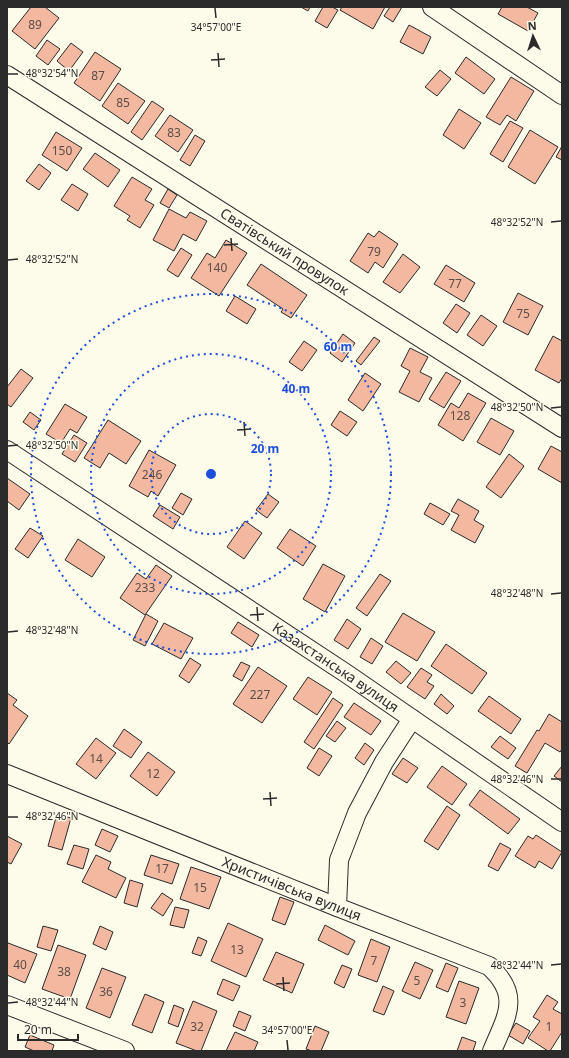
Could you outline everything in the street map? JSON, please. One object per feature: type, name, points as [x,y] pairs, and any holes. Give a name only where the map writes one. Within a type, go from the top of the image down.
[{"type":"street","points":[[432,7],[562,96]]},
{"type":"street","name":"Сватівський провулок","points":[[7,75],[562,428]]},
{"type":"street","name":"Казахстанська вулиця","points":[[7,450],[347,674],[562,822]]},
{"type":"street","points":[[337,907],[339,860],[357,813],[384,762],[412,719]]},
{"type":"street","name":"Христичівська вулиця","points":[[7,774],[337,907],[489,966],[499,976],[506,988],[509,1001],[507,1015],[492,1051]]},
{"type":"street","points":[[7,1005],[125,1051]]},
{"type":"building","points":[[31,7],[45,7],[59,18],[35,49],[12,31]]},
{"type":"building","points":[[301,7],[310,7],[308,11]]},
{"type":"building","points":[[323,7],[332,7],[338,10],[327,28],[315,21]]},
{"type":"building","points":[[342,7],[385,7],[373,29],[340,10]]},
{"type":"building","points":[[390,7],[402,7],[393,22],[384,16]]},
{"type":"building","points":[[502,7],[527,7],[538,13],[528,31],[498,14]]},
{"type":"building","points":[[409,25],[431,37],[423,54],[400,42]]},
{"type":"building","points":[[47,40],[60,49],[48,65],[36,56]]},
{"type":"building","points":[[71,43],[83,52],[69,71],[57,61]]},
{"type":"building","points":[[95,52],[121,69],[100,101],[74,83]]},
{"type":"building","points":[[466,57],[495,79],[484,94],[455,73]]},
{"type":"building","points":[[440,70],[451,79],[437,96],[425,87]]},
{"type":"building","points":[[511,77],[534,91],[516,121],[507,115],[500,125],[486,117]]},
{"type":"building","points":[[118,83],[145,101],[128,124],[102,106]]},
{"type":"building","points":[[152,101],[164,109],[142,140],[131,132]]},
{"type":"building","points":[[459,109],[481,123],[464,149],[443,135]]},
{"type":"building","points":[[170,115],[193,130],[178,152],[155,136]]},
{"type":"building","points":[[510,121],[523,128],[503,162],[490,154]]},
{"type":"building","points":[[530,130],[558,147],[535,184],[508,167]]},
{"type":"building","points":[[56,132],[82,148],[67,171],[42,155]]},
{"type":"building","points":[[195,135],[205,141],[190,166],[180,160]]},
{"type":"building","points":[[562,146],[562,160],[556,157]]},
{"type":"building","points":[[95,153],[120,170],[108,187],[83,169]]},
{"type":"building","points":[[39,164],[51,173],[39,190],[26,181]]},
{"type":"building","points":[[132,177],[152,189],[145,200],[154,205],[140,228],[127,220],[130,216],[114,206]]},
{"type":"building","points":[[72,184],[88,194],[78,211],[61,200]]},
{"type":"building","points":[[168,189],[177,195],[169,208],[160,203]]},
{"type":"building","points":[[169,209],[186,218],[190,212],[207,221],[196,241],[183,234],[174,251],[153,240]]},
{"type":"building","points":[[379,231],[398,244],[383,268],[375,262],[368,273],[350,261],[368,233],[374,237]]},
{"type":"building","points":[[226,240],[247,253],[219,296],[191,278],[207,253],[215,258]]},
{"type":"building","points":[[181,248],[192,255],[178,277],[167,270]]},
{"type":"building","points":[[403,254],[420,267],[400,293],[383,282]]},
{"type":"building","points":[[261,264],[307,295],[291,318],[281,312],[283,309],[247,285]]},
{"type":"building","points":[[446,265],[475,283],[464,302],[434,284]]},
{"type":"building","points":[[518,293],[543,306],[528,335],[503,322]]},
{"type":"building","points":[[235,296],[256,309],[247,324],[226,311]]},
{"type":"building","points":[[456,304],[470,313],[457,333],[443,323]]},
{"type":"building","points":[[481,315],[497,326],[483,346],[467,335]]},
{"type":"building","points":[[343,334],[355,343],[342,362],[330,353]]},
{"type":"building","points":[[553,336],[562,341],[562,378],[559,383],[535,370]]},
{"type":"building","points":[[374,337],[380,341],[361,365],[356,361]]},
{"type":"building","points":[[304,341],[317,350],[302,371],[289,362]]},
{"type":"building","points":[[410,348],[428,357],[420,372],[432,378],[419,402],[399,392],[410,371],[401,366]]},
{"type":"building","points":[[21,369],[33,378],[11,407],[7,404],[7,387]]},
{"type":"building","points":[[446,372],[461,381],[444,408],[429,399]]},
{"type":"building","points":[[365,373],[381,384],[363,411],[348,400]]},
{"type":"building","points":[[468,393],[486,403],[463,441],[438,425],[451,403],[459,408]]},
{"type":"building","points":[[65,404],[87,417],[77,433],[70,429],[61,443],[46,434]]},
{"type":"building","points":[[340,411],[357,422],[347,436],[331,425]]},
{"type":"building","points":[[30,412],[41,420],[34,430],[23,422]]},
{"type":"building","points":[[491,418],[514,431],[500,455],[477,442]]},
{"type":"building","points":[[108,420],[141,441],[126,464],[109,453],[100,468],[84,458]]},
{"type":"building","points":[[74,435],[87,443],[75,462],[62,454]]},
{"type":"building","points":[[551,446],[562,452],[562,483],[538,469]]},
{"type":"building","points":[[149,450],[176,465],[158,496],[151,491],[148,497],[129,486]]},
{"type":"building","points":[[509,454],[524,466],[501,498],[486,487]]},
{"type":"building","points":[[7,478],[30,494],[19,510],[7,501]]},
{"type":"building","points":[[181,493],[192,499],[183,515],[172,508]]},
{"type":"building","points":[[268,494],[279,502],[267,518],[256,510]]},
{"type":"building","points":[[458,499],[479,511],[474,520],[484,526],[475,543],[451,530],[459,515],[451,511]]},
{"type":"building","points":[[430,503],[450,514],[443,525],[424,514]]},
{"type":"building","points":[[160,505],[180,517],[173,529],[153,516]]},
{"type":"building","points":[[245,521],[262,533],[244,559],[227,547]]},
{"type":"building","points":[[30,528],[43,536],[28,558],[15,549]]},
{"type":"building","points":[[290,529],[316,546],[303,566],[277,548]]},
{"type":"building","points":[[78,539],[105,557],[92,577],[65,560]]},
{"type":"building","points":[[323,564],[345,576],[325,612],[303,599]]},
{"type":"building","points":[[156,565],[172,576],[145,615],[120,598],[137,573],[146,579]]},
{"type":"building","points":[[380,574],[391,581],[367,616],[356,608]]},
{"type":"building","points":[[403,613],[435,632],[417,661],[385,642]]},
{"type":"building","points":[[146,614],[158,621],[145,646],[133,640]]},
{"type":"building","points":[[347,619],[361,629],[348,649],[334,640]]},
{"type":"building","points":[[238,622],[259,635],[252,647],[231,633]]},
{"type":"building","points":[[164,623],[193,638],[181,659],[152,644]]},
{"type":"building","points":[[371,638],[383,646],[372,664],[360,657]]},
{"type":"building","points":[[446,644],[487,673],[472,694],[431,666]]},
{"type":"building","points":[[190,658],[201,665],[189,683],[179,676]]},
{"type":"building","points":[[396,661],[411,673],[401,684],[386,672]]},
{"type":"building","points":[[241,662],[250,666],[242,681],[233,676]]},
{"type":"building","points":[[258,667],[287,686],[262,723],[233,704]]},
{"type":"building","points":[[421,668],[432,675],[427,682],[434,686],[425,699],[407,687]]},
{"type":"building","points":[[308,677],[332,692],[317,715],[293,699]]},
{"type":"building","points":[[7,693],[17,700],[13,705],[28,716],[9,744],[7,742]]},
{"type":"building","points":[[441,694],[454,706],[447,714],[434,704]]},
{"type":"building","points":[[489,696],[521,719],[511,734],[478,711]]},
{"type":"building","points":[[333,698],[343,705],[314,749],[304,742]]},
{"type":"building","points":[[354,703],[381,721],[371,735],[344,717]]},
{"type":"building","points":[[549,714],[562,722],[562,749],[560,752],[545,743],[527,773],[515,766],[537,730],[539,731]]},
{"type":"building","points":[[337,721],[346,728],[335,742],[326,736]]},
{"type":"building","points":[[124,729],[142,742],[131,758],[113,746]]},
{"type":"building","points":[[500,736],[516,748],[508,759],[491,747]]},
{"type":"building","points":[[96,738],[116,753],[96,779],[76,764]]},
{"type":"building","points":[[365,743],[374,750],[364,765],[355,758]]},
{"type":"building","points":[[319,748],[332,756],[319,776],[307,768]]},
{"type":"building","points":[[148,752],[175,772],[157,796],[130,776]]},
{"type":"building","points":[[403,758],[418,768],[407,783],[392,774]]},
{"type":"building","points":[[442,766],[467,784],[452,805],[427,787]]},
{"type":"building","points":[[562,766],[562,782],[554,776]]},
{"type":"building","points":[[480,790],[520,819],[508,834],[469,805]]},
{"type":"building","points":[[447,806],[460,815],[438,850],[424,841]]},
{"type":"building","points":[[57,814],[71,818],[62,850],[48,846]]},
{"type":"building","points":[[102,829],[118,836],[110,852],[95,845]]},
{"type":"building","points":[[536,835],[562,852],[552,869],[539,861],[535,868],[515,856],[528,836],[533,839]]},
{"type":"building","points":[[7,836],[22,844],[11,864],[7,862]]},
{"type":"building","points":[[500,843],[511,849],[498,871],[488,866]]},
{"type":"building","points":[[74,845],[89,849],[83,869],[67,864]]},
{"type":"building","points":[[96,855],[111,862],[108,869],[126,878],[116,898],[82,882]]},
{"type":"building","points":[[151,855],[179,864],[172,884],[144,875]]},
{"type":"building","points":[[191,867],[221,877],[209,909],[180,899]]},
{"type":"building","points":[[130,880],[143,884],[137,907],[124,903]]},
{"type":"building","points":[[162,893],[173,900],[163,916],[151,908]]},
{"type":"building","points":[[280,897],[294,902],[285,925],[272,920]]},
{"type":"building","points":[[175,907],[189,910],[184,928],[170,925]]},
{"type":"building","points":[[228,923],[263,939],[246,977],[211,961]]},
{"type":"building","points":[[325,925],[355,941],[348,955],[318,940]]},
{"type":"building","points":[[43,926],[58,930],[51,951],[37,947]]},
{"type":"building","points":[[100,926],[113,932],[106,950],[93,944]]},
{"type":"building","points":[[198,937],[207,941],[201,956],[192,953]]},
{"type":"building","points":[[371,939],[390,947],[377,982],[358,975]]},
{"type":"building","points":[[8,943],[37,954],[25,983],[7,975]]},
{"type":"building","points":[[58,945],[86,955],[70,999],[42,989]]},
{"type":"building","points":[[276,952],[304,964],[292,993],[263,980]]},
{"type":"building","points":[[415,962],[433,970],[420,999],[402,991]]},
{"type":"building","points":[[446,963],[458,968],[448,992],[436,987]]},
{"type":"building","points":[[342,965],[352,969],[344,988],[334,983]]},
{"type":"building","points":[[102,968],[126,977],[110,1018],[86,1008]]},
{"type":"building","points":[[223,979],[240,986],[233,1001],[217,994]]},
{"type":"building","points":[[459,981],[479,988],[466,1024],[446,1017]]},
{"type":"building","points":[[383,986],[394,991],[384,1015],[373,1011]]},
{"type":"building","points":[[145,994],[164,1002],[152,1033],[132,1025]]},
{"type":"building","points":[[547,995],[558,1002],[553,1009],[562,1014],[562,1032],[550,1051],[528,1038],[540,1021],[533,1017]]},
{"type":"building","points":[[193,1001],[217,1011],[201,1051],[197,1051],[176,1043]]},
{"type":"building","points":[[174,1005],[184,1009],[178,1027],[168,1023]]},
{"type":"building","points":[[239,1011],[251,1016],[245,1031],[233,1026]]},
{"type":"building","points":[[516,1023],[530,1031],[523,1044],[508,1035]]},
{"type":"building","points":[[315,1026],[329,1032],[321,1051],[306,1049]]},
{"type":"building","points":[[235,1032],[258,1042],[254,1051],[226,1051]]},
{"type":"building","points":[[30,1035],[54,1045],[52,1051],[34,1051],[25,1047]]},
{"type":"building","points":[[462,1037],[476,1042],[473,1051],[457,1051]]}]
